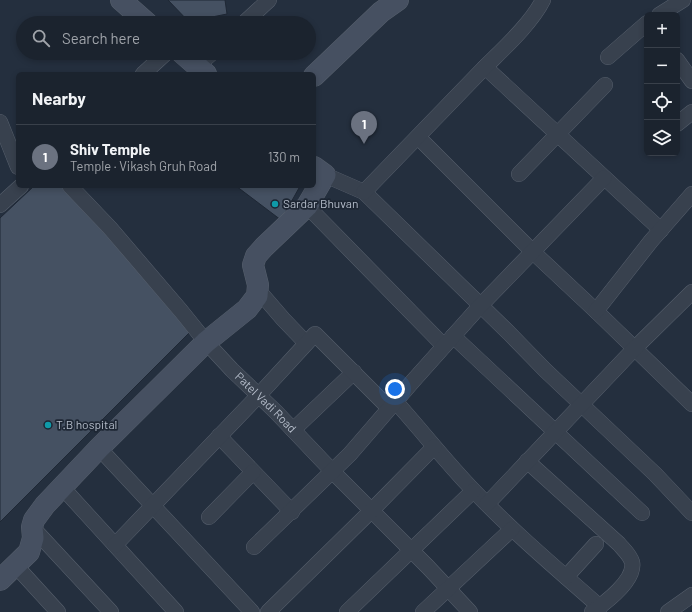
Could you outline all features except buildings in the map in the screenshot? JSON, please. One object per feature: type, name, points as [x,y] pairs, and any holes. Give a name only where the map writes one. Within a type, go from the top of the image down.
[{"type":"street","points":[[121,0],[139,16]]},
{"type":"street","points":[[252,16],[269,0]]},
{"type":"street","points":[[316,74],[381,12],[398,0]]},
{"type":"street","points":[[364,192],[531,19],[542,0]]},
{"type":"street","points":[[664,12],[684,0]]},
{"type":"street","points":[[608,57],[644,26]]},
{"type":"street","points":[[145,72],[158,60]]},
{"type":"street","points":[[680,64],[692,81]]},
{"type":"street","points":[[485,67],[660,230]]},
{"type":"street","points":[[519,174],[605,86]]},
{"type":"street","points":[[680,122],[692,112]]},
{"type":"street","points":[[0,122],[16,162]]},
{"type":"street","points":[[418,137],[533,252],[692,404]]},
{"type":"street","points":[[316,182],[320,171],[364,192],[581,404],[655,474],[692,513]]},
{"type":"street","points":[[254,548],[333,472],[480,306],[604,178]]},
{"type":"street","points":[[0,205],[19,188]]},
{"type":"street","name":"Patel Vadi Road","points":[[72,188],[140,262],[206,342],[232,370],[293,430],[470,612]]},
{"type":"street","points":[[0,580],[29,552],[33,538],[32,527],[38,513],[100,448],[206,342],[247,309],[257,296],[258,290],[253,265],[256,256],[307,206],[314,188]]},
{"type":"street","points":[[596,311],[660,230],[692,194]]},
{"type":"street","points":[[307,206],[449,341],[555,432],[642,513]]},
{"type":"street","points":[[258,290],[306,343]]},
{"type":"street","points":[[486,504],[634,348],[689,301]]},
{"type":"street","points":[[115,546],[315,334],[354,372],[392,405],[434,447],[486,504],[566,577],[596,609],[615,594],[628,579],[633,569],[632,561],[619,544],[527,461]]},
{"type":"street","points":[[293,430],[354,372]]},
{"type":"street","points":[[219,436],[292,512]]},
{"type":"street","points":[[268,612],[434,447]]},
{"type":"street","points":[[100,448],[252,612]]},
{"type":"street","points":[[209,516],[253,472]]},
{"type":"street","points":[[62,487],[176,612]]},
{"type":"street","points":[[347,612],[473,491]]},
{"type":"street","points":[[32,527],[111,612]]},
{"type":"street","points":[[423,612],[512,529]]},
{"type":"street","points":[[566,577],[596,544]]},
{"type":"street","points":[[16,566],[58,612]]},
{"type":"street","points":[[668,612],[692,595]]},
{"type":"place","name":"Shiv Temple","points":[[364,144]]},
{"type":"place","name":"Sardar Bhuvan","points":[[275,204]]},
{"type":"place","name":"T.B hospital","points":[[48,425]]}]
